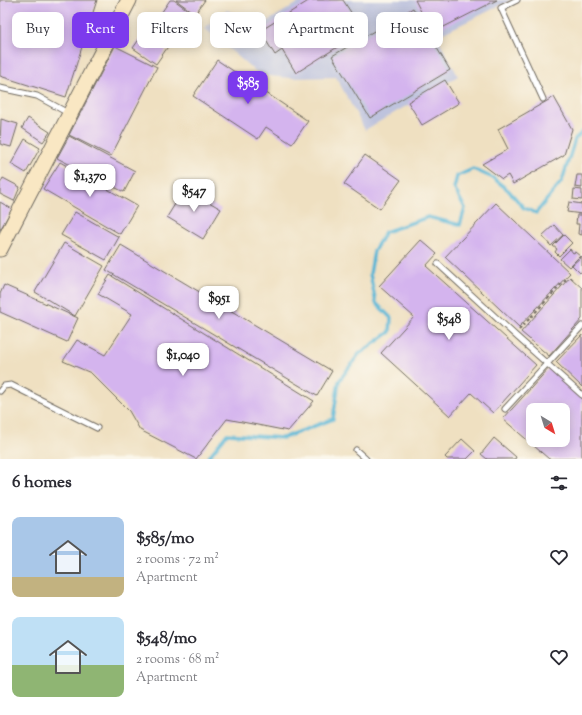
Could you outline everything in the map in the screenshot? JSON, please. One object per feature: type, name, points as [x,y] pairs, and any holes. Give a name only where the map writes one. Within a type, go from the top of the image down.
[{"type":"main road","points":[[0,249],[129,0]]},
{"type":"lane","points":[[517,0],[501,8],[543,99]]},
{"type":"lane","points":[[0,88],[37,96],[70,114]]},
{"type":"lane","points":[[438,264],[582,395]]},
{"type":"lane","points":[[505,409],[582,326]]},
{"type":"lane","points":[[0,391],[4,386],[11,385],[97,428]]},
{"type":"lane","points":[[356,450],[366,459]]},
{"type":"path","points":[[515,335],[567,278]]},
{"type":"shaded area","points":[[303,0],[512,0],[443,33],[443,12],[376,12],[376,48],[443,47],[458,76],[365,130],[336,77],[290,78],[260,75],[228,48],[266,48],[266,22],[274,18],[274,48],[368,48],[368,12],[283,12]]},
{"type":"shaded area","points":[[210,23],[210,33],[204,28]]},
{"type":"building","points":[[0,0],[97,0],[93,12],[72,12],[72,48],[82,48],[66,97],[0,76]]},
{"type":"building","points":[[170,0],[174,0],[191,12],[162,12]]},
{"type":"building","points":[[176,0],[205,0],[196,12],[192,12]]},
{"type":"building","points":[[310,0],[343,0],[351,12],[291,12]]},
{"type":"building","points":[[415,0],[497,0],[443,27],[443,12],[421,12]]},
{"type":"building","points":[[413,8],[415,12],[406,12]]},
{"type":"building","points":[[274,22],[274,48],[336,48],[296,73],[282,50],[275,55],[266,41],[266,27]]},
{"type":"building","points":[[376,30],[376,48],[437,48],[450,70],[370,118],[332,56],[346,48],[368,48],[368,35]]},
{"type":"building","points":[[137,42],[137,48],[167,48],[156,64],[133,48]]},
{"type":"building","points":[[114,48],[119,48],[157,67],[111,156],[69,135]]},
{"type":"building","points":[[217,60],[308,121],[292,144],[266,127],[258,139],[193,96]]},
{"type":"building","points":[[445,80],[459,103],[422,125],[408,102]]},
{"type":"building","points":[[554,97],[572,129],[564,155],[513,184],[508,175],[502,179],[482,164],[508,149],[498,129]]},
{"type":"building","points":[[28,118],[50,132],[43,142],[22,128]]},
{"type":"building","points":[[1,119],[18,124],[11,147],[0,144]]},
{"type":"building","points":[[69,136],[135,171],[124,192],[57,158]]},
{"type":"building","points":[[25,139],[40,148],[26,173],[11,164]]},
{"type":"building","points":[[365,155],[401,180],[380,209],[344,184]]},
{"type":"building","points":[[60,162],[137,206],[120,234],[43,189]]},
{"type":"building","points":[[577,175],[582,175],[582,188],[575,187]]},
{"type":"building","points":[[3,178],[20,187],[14,201],[0,194],[0,184]]},
{"type":"building","points":[[185,188],[221,209],[203,239],[167,217]]},
{"type":"building","points":[[574,189],[582,190],[582,200],[573,199]]},
{"type":"building","points":[[0,202],[12,209],[0,230]]},
{"type":"building","points":[[569,202],[582,204],[582,214],[567,212]]},
{"type":"building","points":[[496,203],[570,273],[519,327],[445,257]]},
{"type":"building","points":[[75,212],[119,237],[106,260],[61,235]]},
{"type":"building","points":[[577,215],[582,215],[582,235],[578,234],[579,224],[576,224]]},
{"type":"building","points":[[554,225],[563,235],[551,246],[542,236]]},
{"type":"building","points":[[564,235],[572,243],[559,256],[555,252],[557,249],[553,246]]},
{"type":"building","points":[[421,240],[437,254],[426,266],[536,365],[493,413],[471,393],[450,416],[381,353],[414,317],[379,286]]},
{"type":"building","points":[[64,243],[104,266],[75,316],[35,292]]},
{"type":"building","points":[[121,245],[332,371],[317,396],[106,270]]},
{"type":"building","points":[[570,249],[573,253],[575,252],[580,256],[569,267],[560,259]]},
{"type":"building","points":[[582,256],[582,271],[580,273],[572,265]]},
{"type":"building","points":[[110,275],[314,401],[288,431],[227,419],[196,459],[140,430],[129,411],[91,373],[63,361],[77,340],[105,355],[132,314],[98,294]]},
{"type":"building","points":[[570,277],[582,288],[582,319],[549,356],[521,332]]},
{"type":"building","points":[[4,285],[78,318],[67,342],[0,312],[0,294]]},
{"type":"building","points":[[582,335],[582,387],[556,362]]},
{"type":"building","points":[[550,367],[582,397],[582,459],[549,459],[535,447],[570,447],[570,403],[526,403],[526,439],[503,419]]},
{"type":"building","points":[[494,438],[516,457],[515,459],[487,459],[481,454]]},
{"type":"building","points":[[462,439],[475,451],[467,459],[447,459],[445,457]]},
{"type":"waterway","points":[[207,459],[227,434],[283,438],[333,419],[339,381],[359,354],[390,332],[391,318],[376,303],[370,274],[374,251],[385,232],[428,217],[460,225],[465,208],[454,188],[457,176],[473,169],[493,178],[508,190],[524,208],[536,213],[562,181],[575,139],[582,132]]}]
